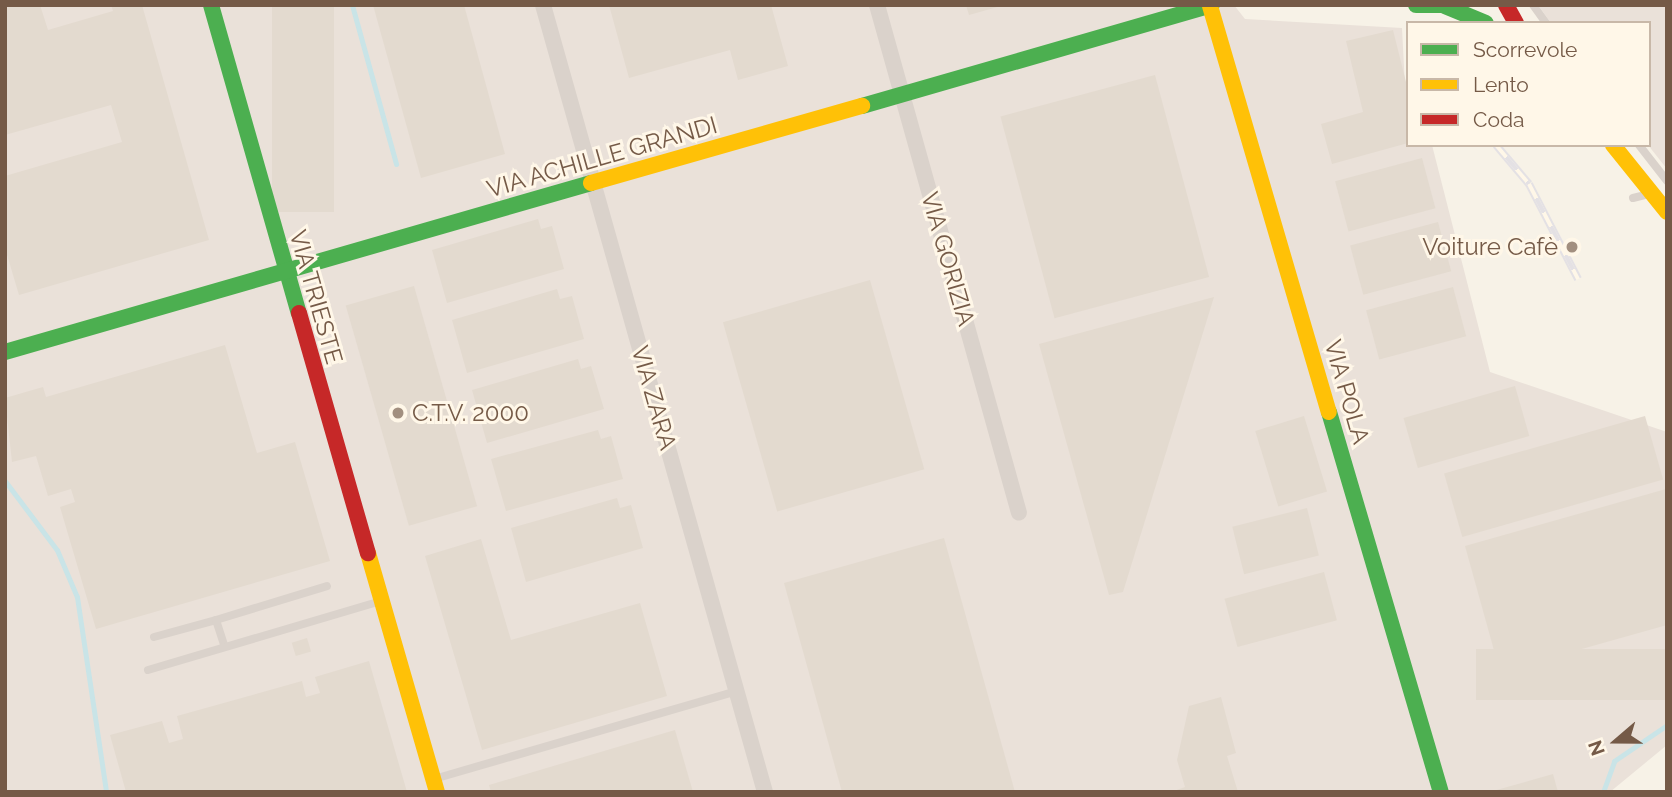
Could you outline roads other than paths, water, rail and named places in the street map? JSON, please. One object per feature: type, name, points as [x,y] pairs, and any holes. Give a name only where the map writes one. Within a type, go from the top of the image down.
[{"type":"street","name":"VIA TRIESTE","points":[[211,5],[284,272],[435,785]]},
{"type":"street","name":"VIA ZARA","points":[[542,5],[765,792]]},
{"type":"street","name":"VIA GORIZIA","points":[[877,5],[1019,513]]},
{"type":"street","points":[[1416,5],[1446,6],[1481,21]]},
{"type":"street","points":[[1507,5],[1515,21]]},
{"type":"street","name":"VIA ACHILLE GRANDI","points":[[5,352],[1211,6]]},
{"type":"street","name":"VIA POLA","points":[[1211,6],[1441,792]]},
{"type":"street","points":[[1615,147],[1667,212]]},
{"type":"lane","points":[[1533,5],[1545,21]]},
{"type":"lane","points":[[1641,147],[1667,180]]},
{"type":"lane","points":[[1633,198],[1652,194]]},
{"type":"lane","points":[[155,637],[327,586]]},
{"type":"lane","points":[[148,670],[381,601]]},
{"type":"lane","points":[[216,620],[225,648]]},
{"type":"lane","points":[[435,785],[737,691]]},
{"type":"waterway","points":[[352,5],[396,164]]},
{"type":"waterway","points":[[5,481],[57,550],[77,597],[106,792]]},
{"type":"waterway","points":[[1603,792],[1614,761],[1667,725]]},
{"type":"railway","points":[[1498,147],[1529,184],[1578,279]]},
{"type":"place","name":"Voiture Cafè","points":[[1572,247]]},
{"type":"place","name":"C.T.V. 2000","points":[[398,413]]}]
